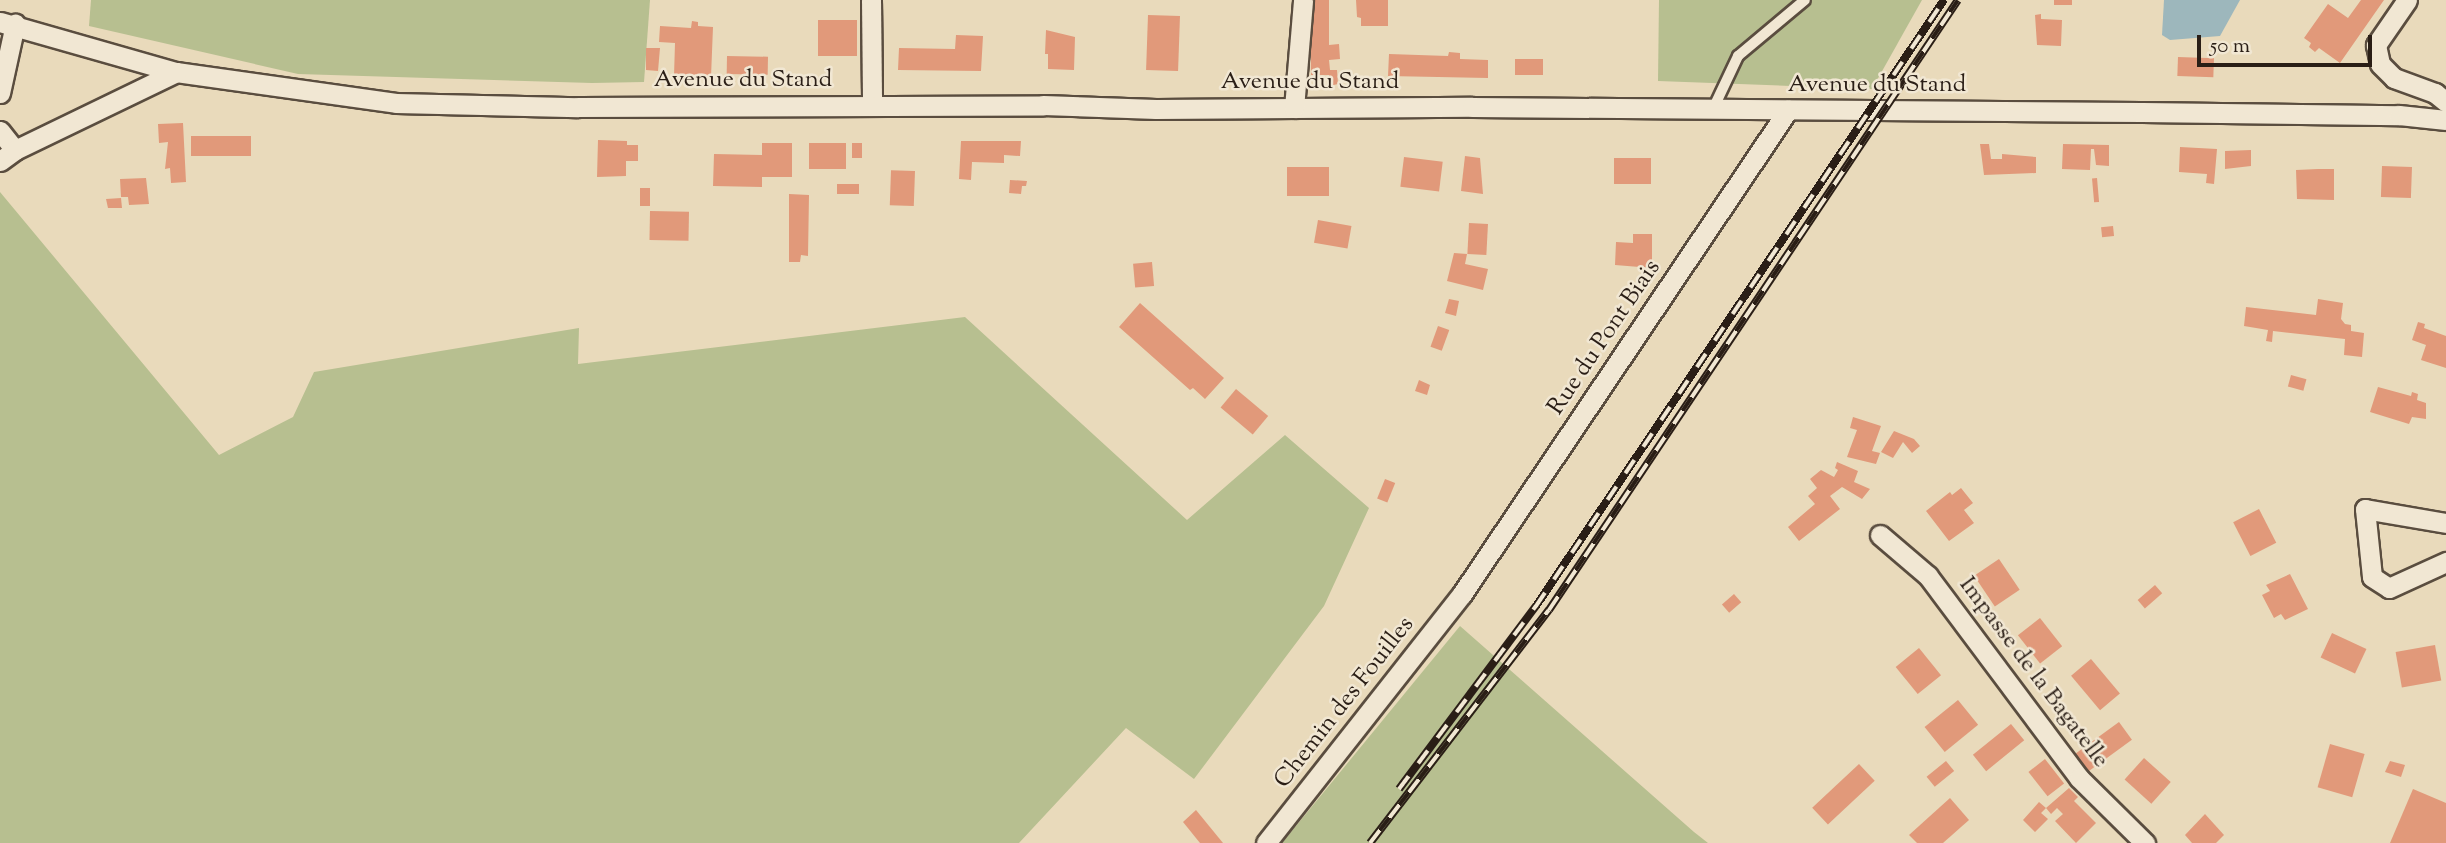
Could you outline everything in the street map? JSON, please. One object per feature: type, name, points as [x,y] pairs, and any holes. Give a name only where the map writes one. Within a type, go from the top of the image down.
[{"type":"street","points":[[871,0],[872,104]]},
{"type":"street","points":[[1294,108],[1303,0]]},
{"type":"street","points":[[2407,0],[2376,45],[2380,64],[2393,78],[2435,93],[2446,102]]},
{"type":"street","name":"Avenue du Stand","points":[[0,93],[7,23],[176,72],[396,103],[578,107],[872,104],[1156,109],[1713,109],[2399,115],[2446,120]]},
{"type":"street","points":[[0,131],[8,155],[176,72]]},
{"type":"street","name":"Rue du Pont Biais","points":[[1462,594],[1788,110]]},
{"type":"street","points":[[2446,523],[2365,509],[2372,577],[2389,587],[2446,562]]},
{"type":"street","name":"Impasse de la Bagatelle","points":[[1880,535],[1928,576],[2079,778],[2145,843]]},
{"type":"street","name":"Chemin des Fouilles","points":[[1266,843],[1462,594]]},
{"type":"lane","points":[[1713,109],[1738,56],[1804,0]]},
{"type":"green space","points":[[91,0],[650,0],[644,82],[592,83],[298,74],[89,26]]},
{"type":"green space","points":[[1659,0],[1922,0],[1872,89],[1658,81]]},
{"type":"green space","points":[[0,192],[219,455],[293,417],[314,372],[579,328],[578,364],[965,317],[1187,520],[1285,435],[1369,508],[1324,606],[1194,779],[1126,728],[1019,843],[0,843]]},
{"type":"green space","points":[[1460,626],[1694,832],[1708,843],[1282,843]]},
{"type":"water","points":[[2164,0],[2240,0],[2220,36],[2170,40],[2162,35]]},
{"type":"building","points":[[1310,0],[1329,0],[1329,45],[1339,44],[1340,59],[1329,60],[1330,70],[1337,70],[1338,84],[1329,86],[1329,75],[1311,75]]},
{"type":"building","points":[[1356,0],[1388,0],[1388,26],[1361,26],[1361,18],[1357,17]]},
{"type":"building","points":[[2054,0],[2072,0],[2072,5],[2054,5]]},
{"type":"building","points":[[2361,0],[2384,0],[2340,63],[2319,48],[2315,52],[2309,47],[2311,43],[2304,38],[2328,4],[2348,18]]},
{"type":"building","points":[[2041,14],[2041,19],[2062,20],[2061,46],[2037,45],[2035,15]]},
{"type":"building","points":[[1148,15],[1180,16],[1178,71],[1146,70]]},
{"type":"building","points":[[818,20],[857,20],[857,56],[818,56]]},
{"type":"building","points":[[692,21],[698,22],[698,26],[713,27],[711,77],[674,76],[675,43],[659,42],[660,26],[691,28]]},
{"type":"building","points":[[1046,30],[1075,37],[1074,70],[1048,69],[1048,54],[1045,54]]},
{"type":"building","points":[[956,35],[983,36],[981,71],[898,70],[899,48],[955,49]]},
{"type":"building","points":[[646,48],[660,48],[658,71],[646,70]]},
{"type":"building","points":[[1449,52],[1460,53],[1460,59],[1488,60],[1488,78],[1388,76],[1389,54],[1448,56]]},
{"type":"building","points":[[727,56],[768,57],[768,75],[727,74]]},
{"type":"building","points":[[2178,57],[2214,58],[2213,77],[2177,76]]},
{"type":"building","points":[[1515,59],[1543,59],[1543,75],[1515,75]]},
{"type":"building","points":[[183,123],[186,182],[171,183],[170,168],[165,169],[168,142],[159,143],[158,124]]},
{"type":"building","points":[[191,136],[251,136],[251,156],[191,156]]},
{"type":"building","points":[[598,140],[627,141],[627,145],[638,145],[638,161],[626,161],[626,176],[597,177]]},
{"type":"building","points":[[961,141],[1021,141],[1020,156],[1004,155],[1004,163],[972,162],[971,180],[959,179]]},
{"type":"building","points":[[762,143],[792,143],[792,177],[762,177],[762,187],[713,186],[714,154],[762,155]]},
{"type":"building","points":[[809,143],[846,143],[846,169],[809,169]]},
{"type":"building","points":[[852,143],[862,143],[862,158],[852,158]]},
{"type":"building","points":[[1980,144],[1989,144],[1991,159],[2002,159],[2002,154],[2036,157],[2036,173],[1984,175]]},
{"type":"building","points":[[2063,144],[2109,145],[2109,166],[2096,165],[2094,149],[2091,149],[2090,170],[2062,169]]},
{"type":"building","points":[[2180,147],[2217,149],[2214,184],[2206,183],[2207,174],[2179,172]]},
{"type":"building","points":[[2251,150],[2251,166],[2225,169],[2225,151]]},
{"type":"building","points":[[1465,156],[1480,158],[1483,194],[1461,191]]},
{"type":"building","points":[[1404,157],[1443,162],[1439,192],[1400,187]]},
{"type":"building","points":[[1614,158],[1651,158],[1651,184],[1614,184]]},
{"type":"building","points":[[2382,166],[2412,167],[2411,198],[2381,197]]},
{"type":"building","points":[[1287,167],[1329,167],[1329,196],[1287,196]]},
{"type":"building","points":[[2334,169],[2334,200],[2297,199],[2296,170]]},
{"type":"building","points":[[891,170],[915,171],[914,206],[890,205]]},
{"type":"building","points":[[146,178],[149,204],[129,205],[128,197],[121,197],[120,179]]},
{"type":"building","points":[[2092,178],[2097,178],[2099,202],[2094,202]]},
{"type":"building","points":[[1010,180],[1027,181],[1026,186],[1022,186],[1021,194],[1009,193]]},
{"type":"building","points":[[837,184],[859,184],[859,194],[837,194]]},
{"type":"building","points":[[640,188],[650,188],[650,206],[640,206]]},
{"type":"building","points":[[789,194],[809,195],[808,256],[801,255],[800,262],[789,262]]},
{"type":"building","points":[[121,198],[122,208],[108,208],[106,199]]},
{"type":"building","points":[[650,211],[689,212],[688,241],[649,240]]},
{"type":"building","points":[[1318,220],[1351,226],[1347,249],[1314,243]]},
{"type":"building","points":[[1469,223],[1488,224],[1486,255],[1467,254]]},
{"type":"building","points":[[2113,226],[2114,236],[2102,237],[2101,227]]},
{"type":"building","points":[[1633,234],[1652,234],[1652,268],[1615,265],[1616,242],[1633,243]]},
{"type":"building","points":[[1454,253],[1467,254],[1465,264],[1488,269],[1483,290],[1447,281]]},
{"type":"building","points":[[1152,262],[1154,286],[1135,288],[1133,264]]},
{"type":"building","points":[[1449,299],[1459,301],[1456,316],[1445,313]]},
{"type":"building","points":[[2318,299],[2343,303],[2341,319],[2345,324],[2351,325],[2351,331],[2364,333],[2362,357],[2344,355],[2345,339],[2273,331],[2272,342],[2266,341],[2268,330],[2244,326],[2246,307],[2316,315]]},
{"type":"building","points":[[1140,303],[1224,378],[1205,399],[1193,388],[1190,390],[1119,327]]},
{"type":"building","points":[[2418,322],[2425,324],[2424,328],[2446,336],[2446,368],[2421,360],[2426,345],[2412,340]]},
{"type":"building","points":[[1438,326],[1449,330],[1442,351],[1430,347]]},
{"type":"building","points":[[2291,375],[2306,379],[2303,391],[2288,387]]},
{"type":"building","points":[[1419,380],[1430,385],[1427,395],[1415,391]]},
{"type":"building","points":[[2378,387],[2411,396],[2412,392],[2418,394],[2417,400],[2426,403],[2426,419],[2412,417],[2409,424],[2370,412]]},
{"type":"building","points":[[1236,389],[1268,416],[1253,434],[1221,407]]},
{"type":"building","points":[[1853,417],[1881,426],[1872,451],[1880,453],[1876,464],[1847,457],[1857,430],[1850,428]]},
{"type":"building","points":[[1894,431],[1914,439],[1920,446],[1912,453],[1903,442],[1893,458],[1881,452]]},
{"type":"building","points":[[1837,462],[1858,471],[1854,482],[1870,489],[1862,499],[1842,487],[1830,496],[1840,509],[1799,541],[1788,527],[1815,504],[1808,496],[1817,488],[1810,479],[1821,470],[1834,477],[1838,470],[1835,468]]},
{"type":"building","points":[[1385,479],[1395,483],[1387,503],[1377,498]]},
{"type":"building","points":[[1961,488],[1973,503],[1964,510],[1974,523],[1949,541],[1926,511],[1950,492],[1952,495]]},
{"type":"building","points":[[2259,509],[2276,543],[2250,556],[2233,522]]},
{"type":"building","points":[[1999,559],[2020,590],[1995,606],[1974,576]]},
{"type":"building","points":[[2290,574],[2308,609],[2285,620],[2281,614],[2274,618],[2262,595],[2270,591],[2266,585]]},
{"type":"building","points":[[2155,585],[2162,593],[2145,608],[2138,600]]},
{"type":"building","points":[[1734,594],[1741,602],[1729,613],[1722,604]]},
{"type":"building","points":[[2040,618],[2062,646],[2040,664],[2018,635]]},
{"type":"building","points":[[2332,633],[2366,649],[2355,674],[2321,657]]},
{"type":"building","points":[[2435,645],[2441,680],[2402,687],[2396,652]]},
{"type":"building","points":[[1919,648],[1941,675],[1918,694],[1896,667]]},
{"type":"building","points":[[2091,659],[2120,693],[2100,710],[2071,676]]},
{"type":"building","points":[[1958,700],[1978,725],[1945,752],[1925,727]]},
{"type":"building","points":[[2119,722],[2132,740],[2088,772],[2075,754]]},
{"type":"building","points":[[2011,724],[2024,740],[1986,771],[1973,755]]},
{"type":"building","points":[[2330,744],[2365,754],[2352,797],[2318,787]]},
{"type":"building","points":[[2144,758],[2171,782],[2151,804],[2125,780]]},
{"type":"building","points":[[2045,759],[2064,783],[2048,796],[2028,772]]},
{"type":"building","points":[[1946,761],[1954,771],[1935,787],[1927,777]]},
{"type":"building","points":[[2390,761],[2405,765],[2401,777],[2385,772]]},
{"type":"building","points":[[1859,764],[1875,781],[1828,824],[1812,808]]},
{"type":"building","points":[[2069,788],[2078,797],[2074,801],[2096,823],[2076,843],[2055,821],[2063,814],[2057,808],[2051,814],[2046,808]]},
{"type":"building","points":[[2413,789],[2446,803],[2446,843],[2390,843]]},
{"type":"building","points":[[1950,798],[1969,820],[1943,843],[1917,843],[1909,835]]},
{"type":"building","points":[[2039,802],[2046,808],[2041,813],[2048,819],[2035,832],[2023,820]]},
{"type":"building","points":[[1196,810],[1223,843],[1200,843],[1183,822]]},
{"type":"building","points":[[2205,814],[2224,835],[2216,843],[2192,843],[2185,835]]},
{"type":"railway","points":[[1399,789],[1536,606],[1944,0]]},
{"type":"railway","points":[[1370,843],[1549,610],[1958,0]]}]
